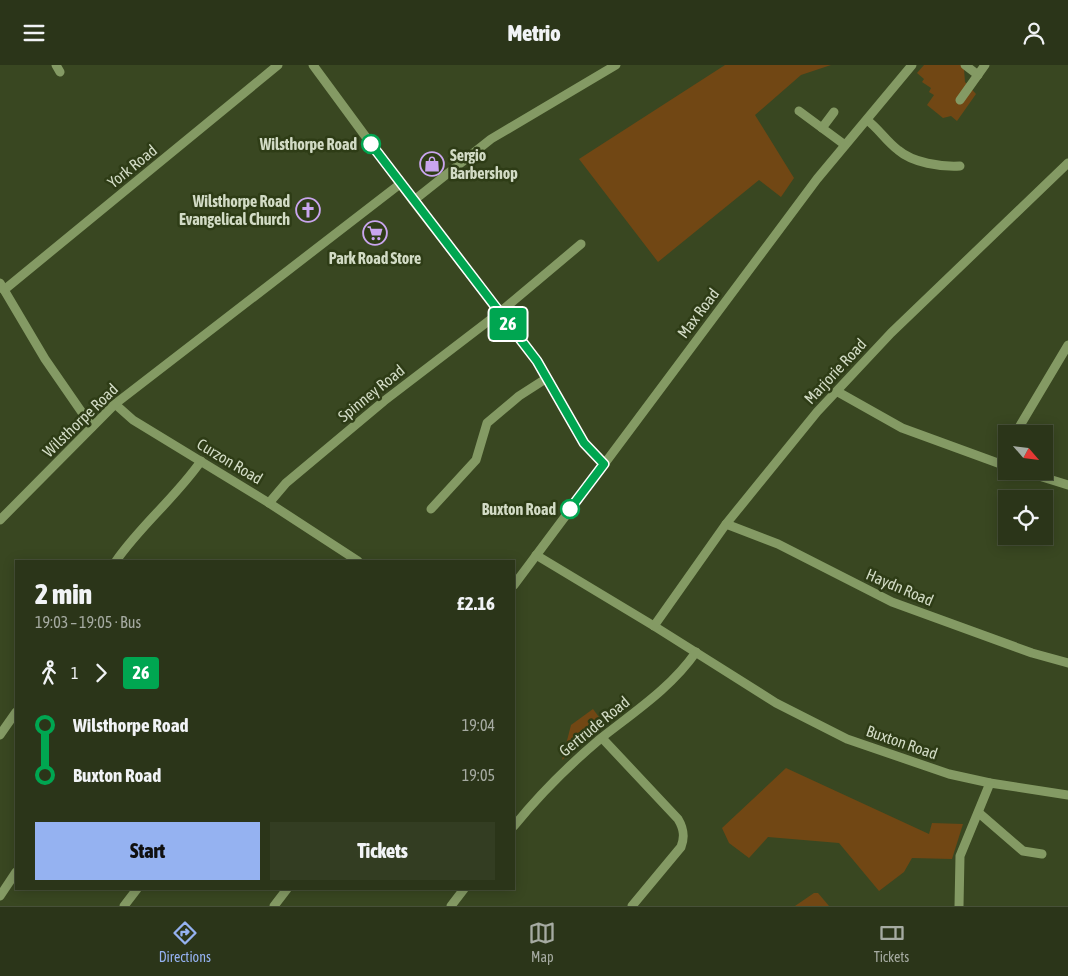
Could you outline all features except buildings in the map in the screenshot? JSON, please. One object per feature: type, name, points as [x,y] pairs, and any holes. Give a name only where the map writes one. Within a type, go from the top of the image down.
[{"type":"street","name":"York Road","points":[[2,286],[278,65]]},
{"type":"street","points":[[313,65],[400,184],[537,361],[584,443],[604,464]]},
{"type":"street","points":[[413,201],[491,139],[616,65]]},
{"type":"street","name":"Max Road","points":[[515,584],[845,145],[912,65]]},
{"type":"street","points":[[965,65],[978,75]]},
{"type":"street","points":[[960,100],[985,65]]},
{"type":"street","points":[[799,111],[845,145]]},
{"type":"street","points":[[822,127],[834,112]]},
{"type":"street","points":[[866,121],[908,160],[943,166],[960,166]]},
{"type":"street","name":"Marjorie Road","points":[[654,626],[726,524],[817,412],[838,392],[891,333],[1068,163]]},
{"type":"street","name":"Wilsthorpe Road","points":[[0,520],[115,404],[400,184]]},
{"type":"street","name":"Spinney Road","points":[[269,503],[286,483],[384,401],[499,313],[581,244]]},
{"type":"street","points":[[2,286],[46,359],[92,427]]},
{"type":"street","points":[[1020,425],[1068,345]]},
{"type":"street","points":[[431,509],[476,460],[487,423],[519,395],[547,378]]},
{"type":"street","points":[[838,392],[902,428],[998,461]]},
{"type":"street","name":"Curzon Road","points":[[115,404],[133,420],[269,503],[357,560]]},
{"type":"street","points":[[117,560],[130,541],[191,475],[201,461]]},
{"type":"street","points":[[1052,480],[1068,485]]},
{"type":"street","name":"Haydn Road","points":[[726,524],[778,544],[892,602],[1032,653],[1068,663]]},
{"type":"street","name":"Buxton Road","points":[[536,555],[654,626],[776,703],[847,739],[949,774],[990,783],[1068,795]]},
{"type":"street","name":"Gertrude Road","points":[[515,825],[567,767],[660,692],[684,669],[696,652]]},
{"type":"street","points":[[0,735],[15,713]]},
{"type":"street","points":[[602,738],[670,810],[683,829],[681,847],[632,906]]},
{"type":"street","points":[[959,906],[960,856],[990,783]]},
{"type":"street","points":[[979,813],[1023,851],[1042,854]]},
{"type":"street","points":[[0,896],[15,874]]},
{"type":"street","points":[[124,906],[136,890]]},
{"type":"street","points":[[274,906],[286,890]]},
{"type":"street","points":[[451,906],[463,890]]},
{"type":"shaded area","points":[[725,65],[831,65],[801,75],[755,115],[794,178],[781,197],[759,180],[658,262],[579,159]]},
{"type":"shaded area","points":[[924,65],[960,65],[964,69],[965,82],[976,94],[957,121],[951,116],[943,118],[927,105],[934,95],[929,92],[931,88],[922,82],[924,79],[917,73]]},
{"type":"shaded area","points":[[593,709],[604,724],[562,760],[571,725]]},
{"type":"shaded area","points":[[786,768],[929,834],[932,823],[963,824],[952,859],[912,858],[904,872],[879,891],[839,843],[768,837],[749,858],[729,843],[722,828]]},
{"type":"shaded area","points":[[814,893],[818,893],[829,906],[795,906]]},
{"type":"bus line","name":"26","points":[[371,144],[537,361],[584,443],[593,455],[604,464],[570,509]]},
{"type":"place","name":"Wilsthorpe Road","points":[[371,144]]},
{"type":"place","name":"Sergio Barbershop","points":[[432,164]]},
{"type":"place","name":"Wilsthorpe Road Evangelical Church","points":[[308,210]]},
{"type":"place","name":"Park Road Store","points":[[375,233]]},
{"type":"place","name":"Buxton Road","points":[[570,509]]}]
